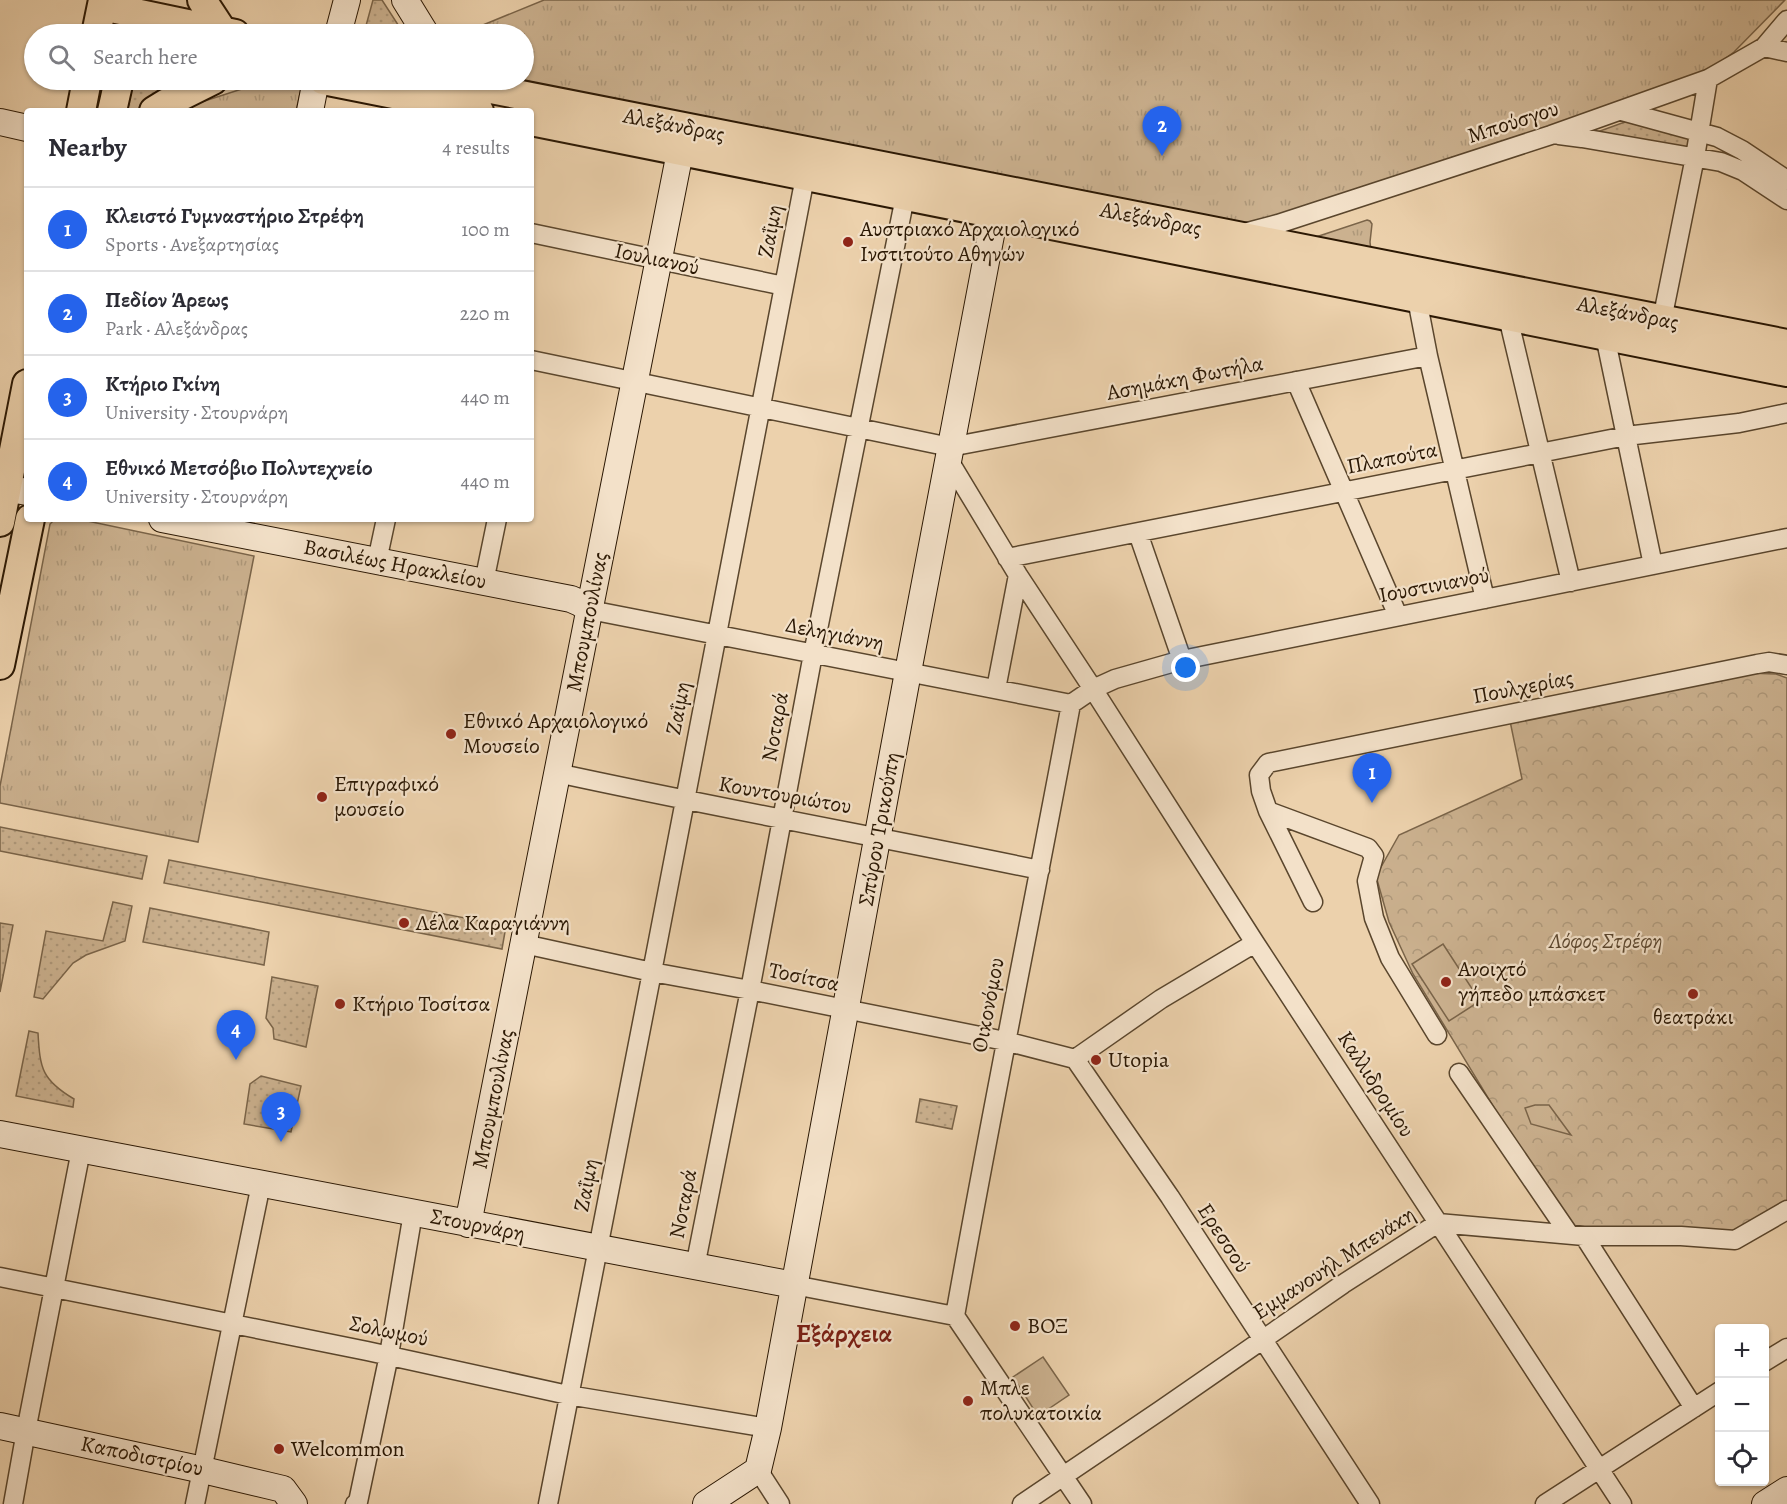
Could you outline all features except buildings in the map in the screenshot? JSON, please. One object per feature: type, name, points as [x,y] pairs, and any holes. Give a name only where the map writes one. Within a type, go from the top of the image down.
[{"type":"main road","points":[[202,0],[222,24]]},
{"type":"main road","points":[[98,24],[102,3],[132,16],[178,24]]},
{"type":"main road","points":[[82,108],[85,90]]},
{"type":"main road","points":[[113,108],[117,90]]},
{"type":"main road","points":[[159,108],[193,90]]},
{"type":"main road","points":[[372,90],[461,108]]},
{"type":"main road","name":"Αλεξάνδρας","points":[[490,90],[683,139],[997,202],[1417,299],[1787,372]]},
{"type":"main road","name":"Αλεξάνδρας","points":[[534,122],[683,139],[805,177],[905,197],[997,202],[1236,236],[1787,344]]},
{"type":"main road","points":[[0,522],[11,489],[24,404]]},
{"type":"main road","points":[[0,665],[8,591],[29,522]]},
{"type":"street","points":[[341,24],[347,0]]},
{"type":"street","points":[[405,0],[420,24]]},
{"type":"street","name":"Μπούσγου","points":[[1236,236],[1551,135],[1708,80],[1764,47],[1787,20]]},
{"type":"street","points":[[1764,47],[1787,52]]},
{"type":"street","points":[[1662,320],[1708,80]]},
{"type":"street","points":[[311,108],[314,90]]},
{"type":"street","points":[[1622,111],[1717,136],[1787,180]]},
{"type":"street","points":[[0,123],[24,127]]},
{"type":"street","points":[[1551,135],[1695,157],[1733,166],[1787,200]]},
{"type":"street","name":"Μπουμπουλίνας","points":[[468,1224],[683,139]]},
{"type":"street","name":"Ζαΐμη","points":[[548,1504],[805,177]]},
{"type":"street","name":"Νοταρά","points":[[695,1267],[813,654],[905,197]]},
{"type":"street","name":"Σπύρου Τρικούπη","points":[[758,1470],[768,1428],[997,202]]},
{"type":"street","name":"Ιουλιανού","points":[[534,234],[784,286]]},
{"type":"street","points":[[1477,283],[1431,284],[1417,299],[1428,356],[1485,599]]},
{"type":"street","points":[[1508,316],[1571,582]]},
{"type":"street","points":[[1605,336],[1653,565]]},
{"type":"street","name":"Ασημάκη Φωτήλα","points":[[949,453],[1428,356]]},
{"type":"street","points":[[534,361],[860,428],[949,453]]},
{"type":"street","points":[[1296,381],[1398,616]]},
{"type":"street","name":"Πλαπούτα","points":[[1007,558],[1626,436],[1739,423],[1787,413]]},
{"type":"street","name":"Καλλιδρομίου","points":[[949,453],[1007,558],[1255,943],[1622,1504]]},
{"type":"street","name":"Βασιλέως Ηρακλείου","points":[[196,522],[229,525],[377,561],[571,599],[590,610]]},
{"type":"street","points":[[377,561],[385,522]]},
{"type":"street","points":[[484,582],[496,522]]},
{"type":"street","points":[[1138,533],[1182,660]]},
{"type":"street","name":"Ιουστινιανού","points":[[1093,689],[1115,679],[1182,660],[1787,538]]},
{"type":"street","points":[[996,689],[1018,575]]},
{"type":"street","name":"Δεληγιάννη","points":[[590,610],[1071,704]]},
{"type":"street","name":"Πουλχερίας","points":[[1269,811],[1261,791],[1259,775],[1268,763],[1757,664],[1768,662],[1787,665]]},
{"type":"street","points":[[1071,704],[1093,689]]},
{"type":"street","name":"Οικονόμου","points":[[956,1316],[1005,1041],[1071,704]]},
{"type":"street","name":"Κουντουριώτου","points":[[557,774],[1040,870]]},
{"type":"street","points":[[1269,811],[1313,902]]},
{"type":"street","points":[[1269,811],[1368,848],[1374,856],[1367,881],[1374,918],[1390,958],[1437,1035]]},
{"type":"street","points":[[1074,1059],[1161,999],[1255,943]]},
{"type":"street","name":"Τοσίτσα","points":[[524,944],[652,972],[1005,1041],[1074,1059]]},
{"type":"street","name":"Ερεσσού","points":[[1074,1059],[1170,1197],[1370,1504]]},
{"type":"street","points":[[1459,1073],[1577,1235],[1694,1408]]},
{"type":"street","name":"Στουρνάρη","points":[[0,1134],[956,1316]]},
{"type":"street","points":[[13,1504],[81,1150]]},
{"type":"street","points":[[195,1504],[261,1184]]},
{"type":"street","name":"Εμμανουήλ Μπενάκη","points":[[1022,1504],[1343,1284],[1438,1223],[1577,1235],[1681,1236],[1735,1240],[1787,1210]]},
{"type":"street","points":[[356,1503],[389,1355],[413,1213]]},
{"type":"street","name":"Σολωμού","points":[[0,1277],[389,1355],[568,1395],[768,1428]]},
{"type":"street","points":[[956,1316],[1082,1504]]},
{"type":"street","points":[[1769,1359],[1787,1348]]},
{"type":"street","points":[[1545,1504],[1715,1394]]},
{"type":"street","name":"Καποδιστρίου","points":[[0,1426],[202,1470],[288,1497]]},
{"type":"street","points":[[706,1504],[758,1470],[780,1504]]},
{"type":"street","points":[[1765,1504],[1787,1490]]},
{"type":"green space","points":[[373,0],[382,0],[398,24],[366,24]]},
{"type":"green space","points":[[544,0],[1785,0],[1734,52],[1699,78],[1235,232],[534,90],[534,24],[485,24]]},
{"type":"green space","points":[[127,90],[176,90],[142,108],[124,108]]},
{"type":"green space","points":[[239,90],[301,90],[297,108],[184,108]]},
{"type":"green space","points":[[1633,119],[1692,134],[1689,152],[1589,135]]},
{"type":"green space","points":[[1367,220],[1372,224],[1370,242],[1372,259],[1301,242]]},
{"type":"green space","points":[[52,522],[92,522],[254,556],[198,842],[0,803],[0,786]]},
{"type":"green space","name":"Λόφος Στρέφη","points":[[1746,673],[1776,674],[1787,678],[1787,1202],[1739,1231],[1567,1228],[1413,974],[1389,922],[1376,876],[1399,835],[1522,779],[1510,721]]},
{"type":"green space","points":[[0,827],[147,856],[142,879],[0,851]]},
{"type":"green space","points":[[169,860],[506,926],[502,949],[164,883]]},
{"type":"green space","points":[[113,902],[132,906],[125,941],[86,955],[73,963],[43,999],[34,997],[46,931],[103,941]]},
{"type":"green space","points":[[150,908],[269,932],[264,965],[143,942]]},
{"type":"green space","points":[[0,923],[13,925],[0,992]]},
{"type":"green space","name":"Ανοιχτό γήπεδο μπάσκετ","points":[[1443,944],[1480,1001],[1449,1021],[1412,964]]},
{"type":"green space","points":[[272,977],[318,986],[306,1047],[274,1039],[273,1028],[266,1018]]},
{"type":"green space","points":[[29,1031],[38,1033],[40,1056],[45,1072],[55,1086],[74,1099],[73,1107],[16,1096]]},
{"type":"green space","points":[[261,1076],[301,1086],[291,1132],[244,1124],[250,1084]]},
{"type":"green space","points":[[920,1099],[957,1106],[952,1129],[916,1122]]},
{"type":"green space","points":[[1549,1105],[1571,1135],[1531,1124],[1525,1108]]},
{"type":"green space","points":[[1043,1357],[1069,1395],[1038,1416],[1013,1377]]},
{"type":"place","name":"Πεδίον Άρεως","points":[[1162,156]]},
{"type":"place","name":"Αυστριακό Αρχαιολογικό Ινστιτούτο Αθηνών","points":[[848,242]]},
{"type":"place","name":"Εθνικό Αρχαιολογικό Μουσείο","points":[[451,734]]},
{"type":"place","name":"Επιγραφικό μουσείο","points":[[322,797]]},
{"type":"place","name":"Κλειστό Γυμναστήριο Στρέφη","points":[[1372,803]]},
{"type":"place","name":"Λέλα Καραγιάννη","points":[[404,923]]},
{"type":"place","name":"Ανοιχτό γήπεδο μπάσκετ","points":[[1446,982]]},
{"type":"place","name":"θεατράκι","points":[[1693,994]]},
{"type":"place","name":"Κτήριο Τοσίτσα","points":[[340,1004]]},
{"type":"place","name":"Εθνικό Μετσόβιο Πολυτεχνείο","points":[[236,1060]]},
{"type":"place","name":"Utopia","points":[[1096,1060]]},
{"type":"place","name":"Κτήριο Γκίνη","points":[[281,1142]]},
{"type":"place","name":"ΒΟΞ","points":[[1015,1326]]},
{"type":"place","name":"Μπλε πολυκατοικία","points":[[968,1401]]},
{"type":"place","name":"Welcommon","points":[[279,1449]]},
{"type":"district","name":"Εξάρχεια","points":[[844,1333]]}]
